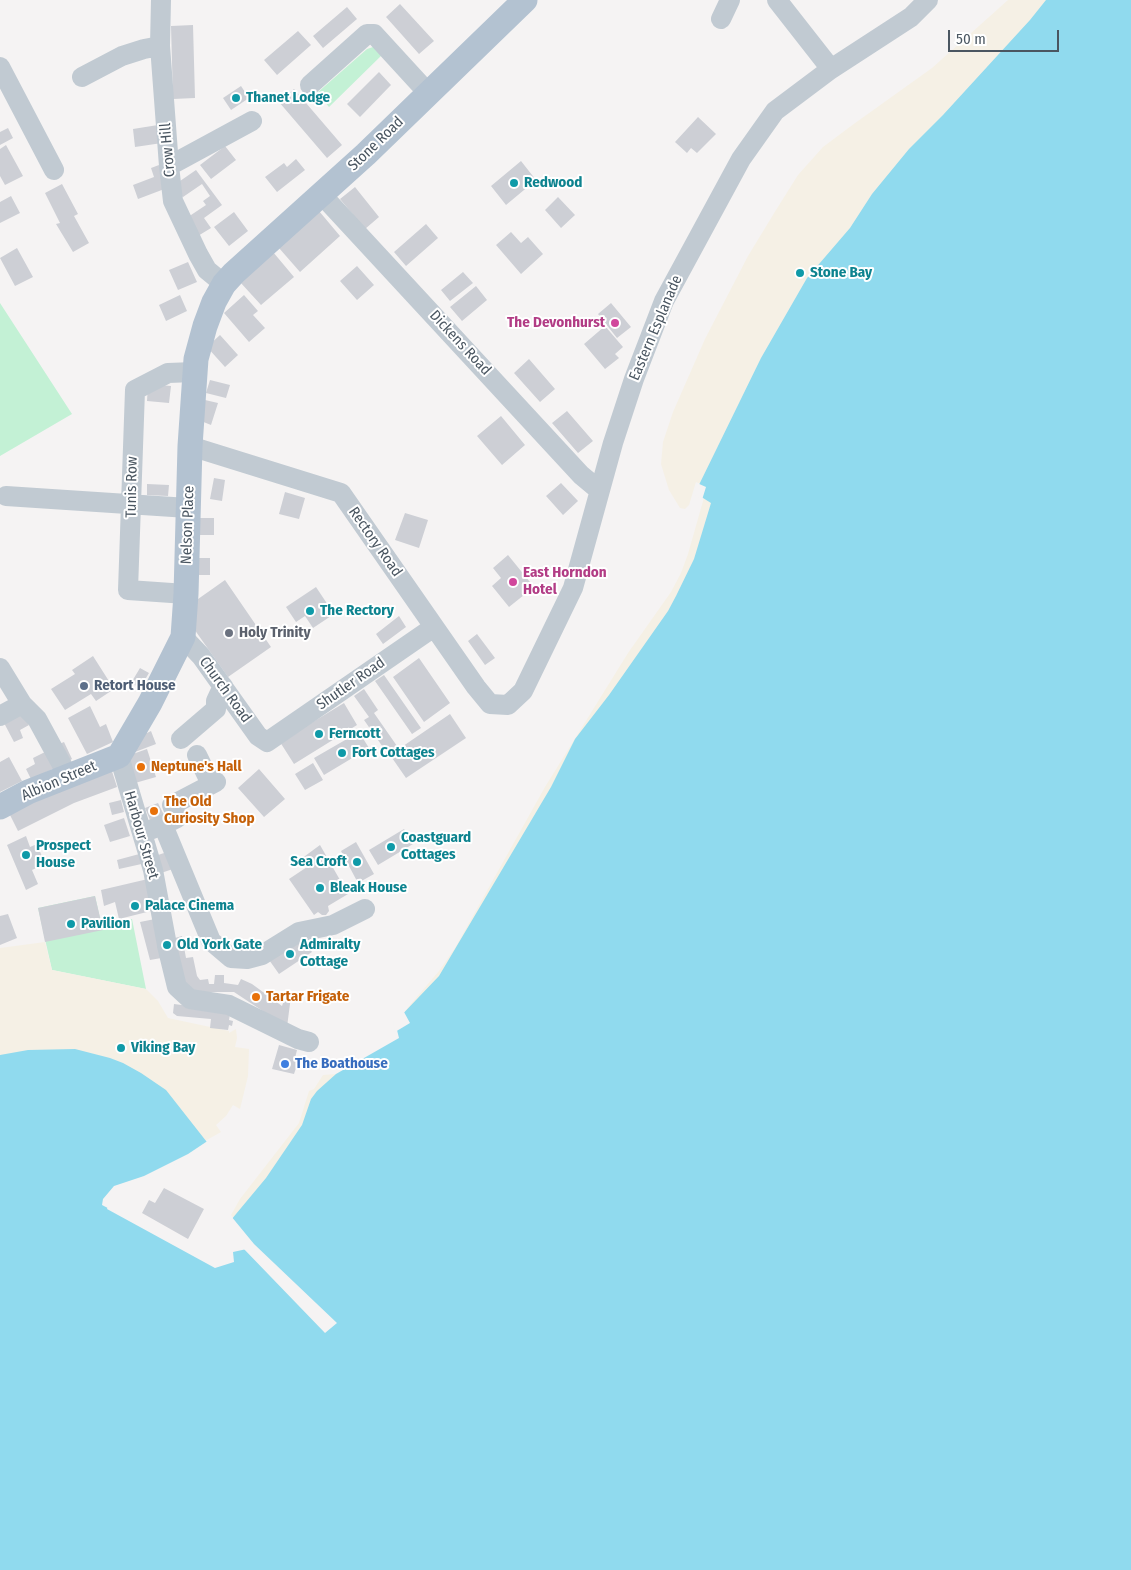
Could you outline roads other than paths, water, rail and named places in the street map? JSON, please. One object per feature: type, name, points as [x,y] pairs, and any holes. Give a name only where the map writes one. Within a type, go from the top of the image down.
[{"type":"main road","name":"Stone Road","points":[[224,284],[322,195],[525,0]]},
{"type":"main road","name":"Nelson Place","points":[[119,756],[150,703],[183,637],[194,372],[205,326],[214,302],[224,284]]},
{"type":"main road","name":"Albion Street","points":[[0,807],[28,792],[119,756]]},
{"type":"street","name":"Crow Hill","points":[[161,0],[160,46],[173,201],[207,270],[224,284]]},
{"type":"street","points":[[721,19],[730,0]]},
{"type":"street","points":[[777,0],[831,69]]},
{"type":"street","name":"Eastern Esplanade","points":[[508,705],[522,691],[573,588],[599,490],[634,379],[664,301],[741,160],[775,111],[831,69],[911,16],[928,0]]},
{"type":"street","points":[[310,85],[367,34],[374,34],[429,94]]},
{"type":"street","points":[[82,77],[122,56],[160,46]]},
{"type":"street","points":[[0,67],[54,170]]},
{"type":"street","points":[[169,166],[252,121]]},
{"type":"street","name":"Dickens Road","points":[[322,195],[581,475],[599,490]]},
{"type":"street","name":"Tunis Row","points":[[186,594],[128,590],[135,390],[168,373],[194,372]]},
{"type":"street","name":"Rectory Road","points":[[190,446],[341,493],[476,688],[490,704],[508,705]]},
{"type":"street","points":[[6,496],[188,508]]},
{"type":"street","name":"Shutler Road","points":[[267,742],[434,626]]},
{"type":"street","name":"Church Road","points":[[183,637],[201,656],[258,736],[267,742]]},
{"type":"street","points":[[0,668],[22,704],[37,719],[68,776]]},
{"type":"street","points":[[180,739],[216,709],[216,701],[223,686]]},
{"type":"street","points":[[0,716],[22,704]]},
{"type":"street","points":[[142,833],[177,818],[172,805],[214,783],[197,755]]},
{"type":"street","name":"Harbour Street","points":[[119,756],[153,870],[177,987],[190,999],[229,1005],[298,1039],[309,1042]]},
{"type":"street","points":[[163,825],[211,941],[231,958],[248,960],[262,955],[299,932],[333,925],[365,909]]},
{"type":"water","points":[[1046,0],[1131,0],[1131,1570],[0,1570],[0,1055],[28,1050],[75,1049],[123,1063],[166,1090],[210,1146],[157,1173],[124,1185],[110,1200],[107,1209],[215,1268],[234,1262],[233,1252],[256,1247],[231,1220],[266,1178],[302,1125],[311,1099],[317,1091],[336,1074],[399,1038],[395,1022],[439,976],[551,787],[575,739],[609,695],[668,611],[694,559],[711,503],[695,493],[761,358],[807,278],[850,228],[872,194],[909,149],[943,115]]},
{"type":"place","name":"Thanet Lodge","points":[[236,98]]},
{"type":"place","name":"Redwood","points":[[514,183]]},
{"type":"place","name":"Stone Bay","points":[[800,273]]},
{"type":"place","name":"The Devonhurst","points":[[615,323]]},
{"type":"place","name":"East Horndon Hotel","points":[[513,582]]},
{"type":"place","name":"The Rectory","points":[[310,611]]},
{"type":"place","name":"Holy Trinity","points":[[229,633]]},
{"type":"place","name":"Retort House","points":[[84,686]]},
{"type":"place","name":"Ferncott","points":[[319,734]]},
{"type":"place","name":"Fort Cottages","points":[[342,753]]},
{"type":"place","name":"Neptune's Hall","points":[[141,767]]},
{"type":"place","name":"The Old Curiosity Shop","points":[[154,811]]},
{"type":"place","name":"Coastguard Cottages","points":[[391,847]]},
{"type":"place","name":"Prospect House","points":[[26,855]]},
{"type":"place","name":"Sea Croft","points":[[357,862]]},
{"type":"place","name":"Bleak House","points":[[320,888]]},
{"type":"place","name":"Palace Cinema","points":[[135,906]]},
{"type":"place","name":"Pavilion","points":[[71,924]]},
{"type":"place","name":"Old York Gate","points":[[167,945]]},
{"type":"place","name":"Admiralty Cottage","points":[[290,954]]},
{"type":"place","name":"Tartar Frigate","points":[[256,997]]},
{"type":"place","name":"Viking Bay","points":[[121,1048]]},
{"type":"place","name":"The Boathouse","points":[[285,1064]]}]
